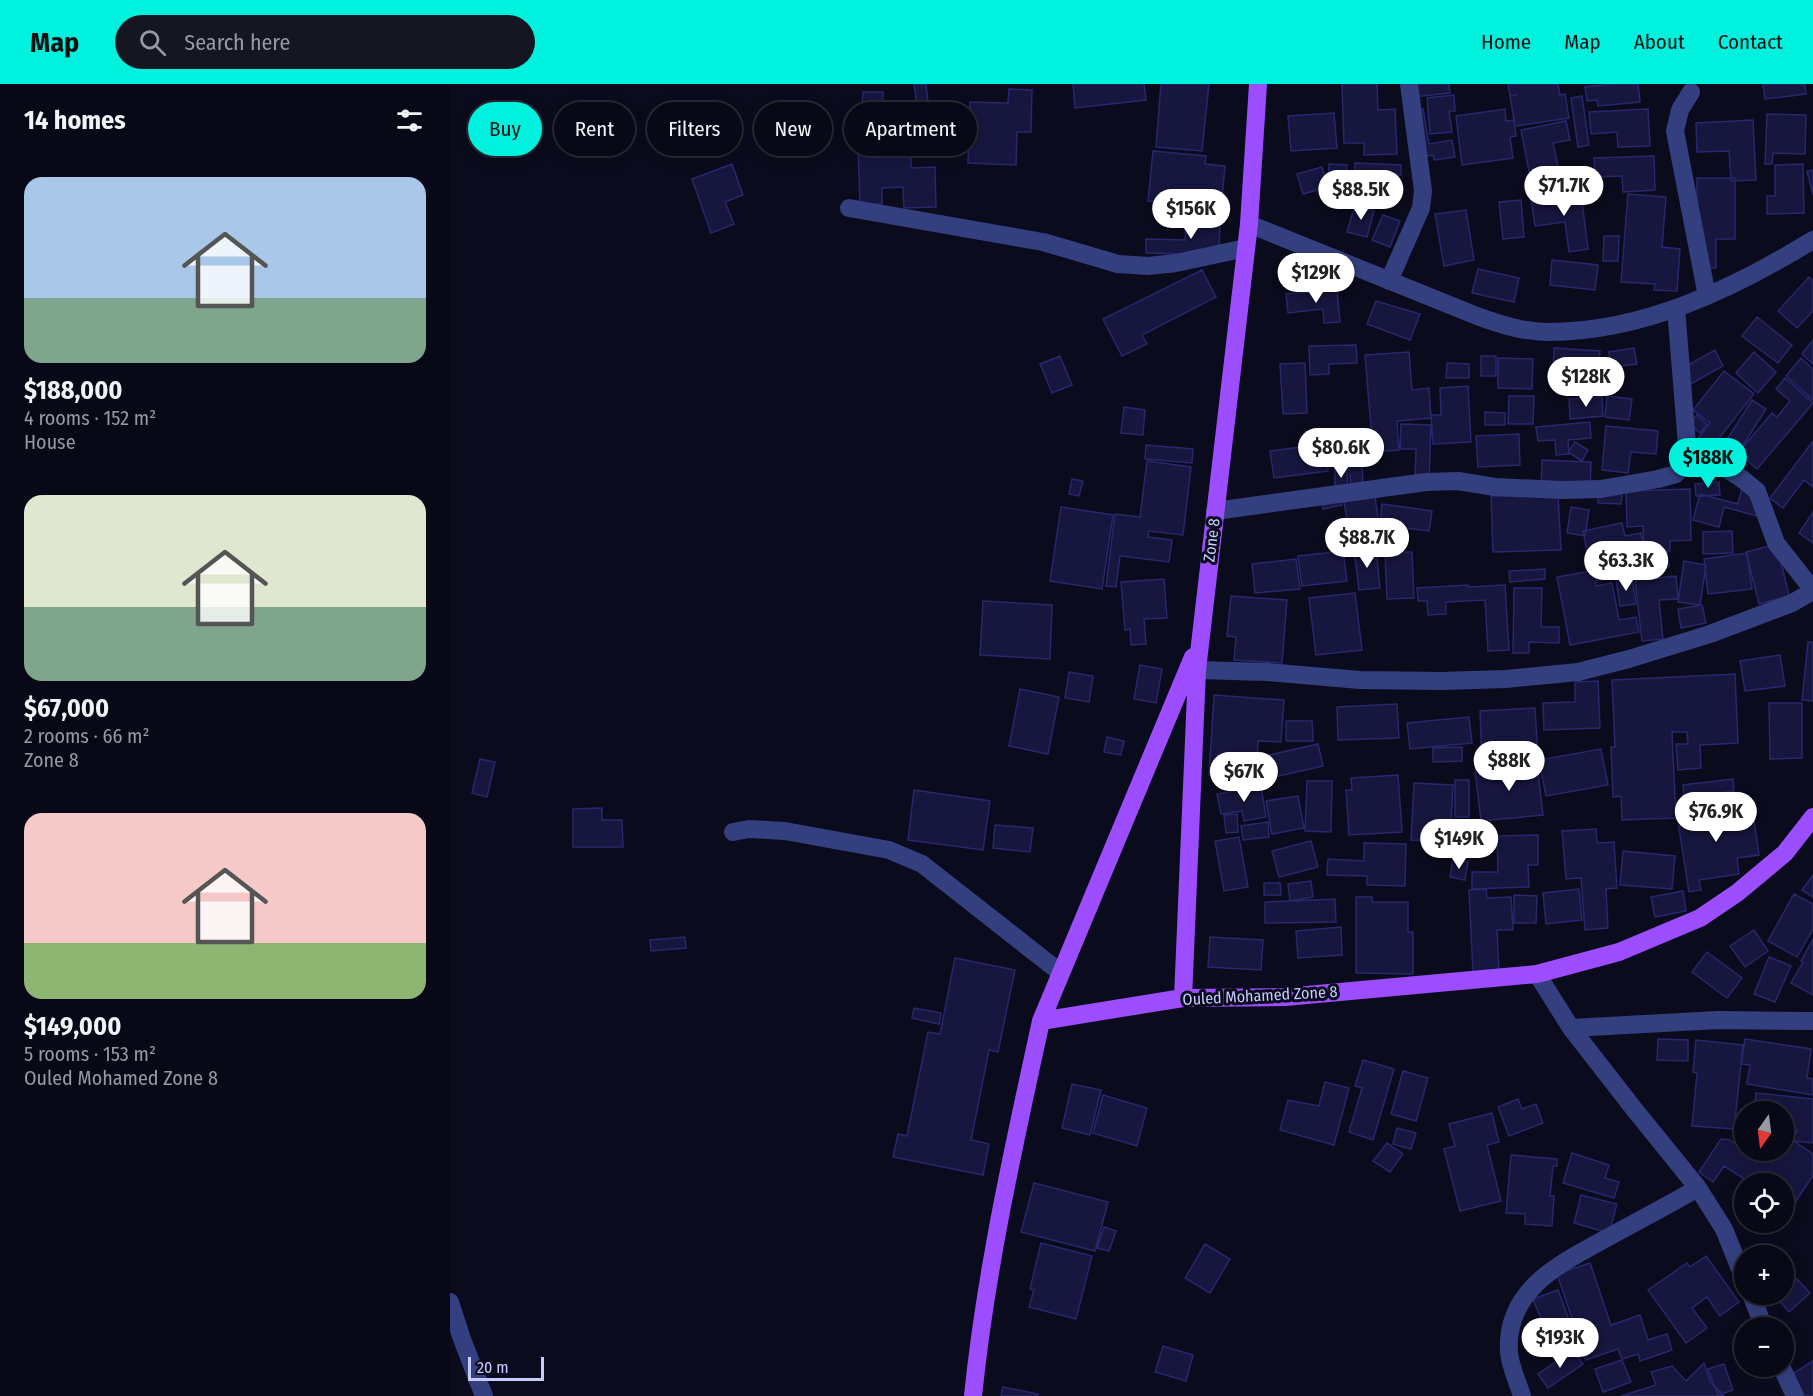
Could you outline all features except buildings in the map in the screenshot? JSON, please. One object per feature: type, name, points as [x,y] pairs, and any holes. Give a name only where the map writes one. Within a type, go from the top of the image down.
[{"type":"main road","name":"Zone 8","points":[[1183,998],[1199,642],[1249,224],[1258,84]]},
{"type":"main road","points":[[973,1396],[976,1362],[1004,1191],[1041,1021],[1199,642]]},
{"type":"main road","name":"Ouled Mohamed Zone 8","points":[[1041,1021],[1183,998],[1285,997],[1537,974],[1619,952],[1700,918],[1737,893],[1785,853],[1813,817]]},
{"type":"street","points":[[1389,281],[1421,208],[1423,191],[1409,84]]},
{"type":"street","points":[[1692,92],[1680,110],[1675,131],[1707,296]]},
{"type":"street","points":[[849,208],[1043,242],[1118,264],[1148,266],[1176,263],[1246,248]]},
{"type":"street","points":[[1249,224],[1477,316],[1509,327],[1547,332],[1641,320],[1676,308],[1733,284],[1813,240]]},
{"type":"street","points":[[1215,511],[1442,481],[1495,487],[1601,489],[1676,474],[1683,464],[1687,445],[1676,308]]},
{"type":"street","points":[[1197,670],[1268,672],[1360,680],[1442,681],[1506,679],[1578,672],[1629,660],[1710,634],[1792,603],[1813,591],[1776,543],[1757,491],[1741,478],[1687,445]]},
{"type":"street","points":[[733,832],[749,829],[786,831],[889,850],[922,864],[1061,973]]},
{"type":"street","points":[[1537,974],[1571,1028],[1698,1188],[1724,1229],[1734,1254]]},
{"type":"street","points":[[1571,1028],[1718,1020],[1813,1021]]},
{"type":"street","points":[[1522,1396],[1509,1353],[1510,1338],[1519,1306],[1531,1290],[1552,1269],[1698,1188]]},
{"type":"street","points":[[450,1302],[484,1396]]},
{"type":"street","points":[[1786,1377],[1795,1396]]}]
